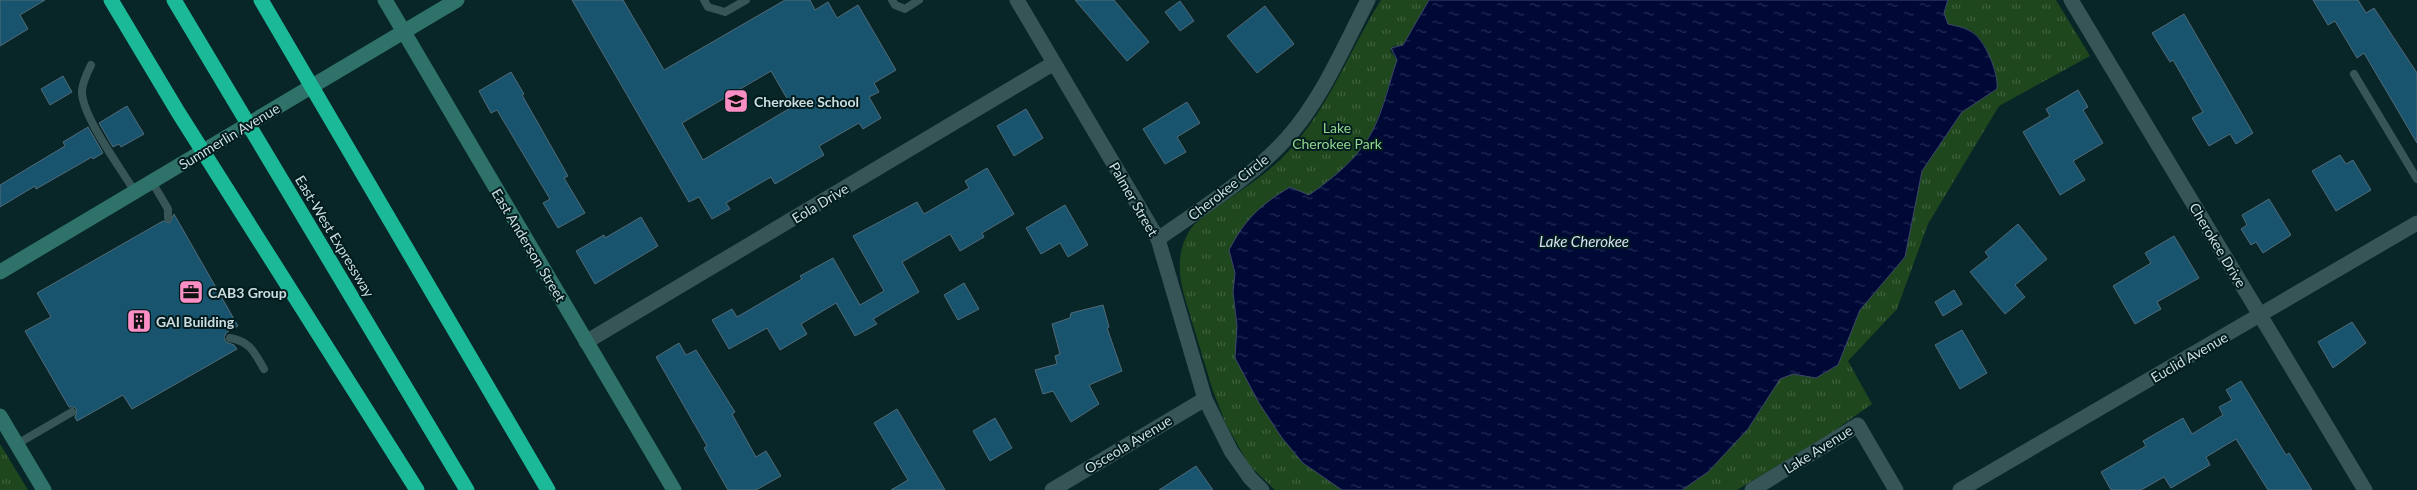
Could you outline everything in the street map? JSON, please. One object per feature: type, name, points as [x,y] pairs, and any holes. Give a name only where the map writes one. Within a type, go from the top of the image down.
[{"type":"highway","points":[[111,0],[178,112],[417,490]]},
{"type":"highway","name":"East-West Expressway","points":[[174,0],[284,181],[467,490]]},
{"type":"highway","points":[[261,0],[548,490]]},
{"type":"highway","points":[[266,0],[277,26]]},
{"type":"main road","name":"East Anderson Street","points":[[385,0],[674,490]]},
{"type":"main road","name":"Summerlin Avenue","points":[[0,272],[457,0]]},
{"type":"main road","points":[[0,416],[44,490]]},
{"type":"street","name":"Cherokee Circle","points":[[1158,239],[1255,169],[1288,138],[1316,98],[1368,0]]},
{"type":"street","name":"Cherokee Drive","points":[[2071,0],[2365,490]]},
{"type":"street","name":"Palmer Street","points":[[1021,2],[1054,64],[1158,239],[1205,399],[1231,451],[1250,478],[1262,490]]},
{"type":"street","name":"Eola Drive","points":[[586,342],[1054,64]]},
{"type":"street","name":"Euclid Avenue","points":[[1960,490],[2417,223]]},
{"type":"street","name":"Osceola Avenue","points":[[1052,490],[1205,399]]},
{"type":"street","name":"Lake Avenue","points":[[1752,490],[1858,425],[1896,490]]},
{"type":"lane","points":[[704,0],[708,6],[725,12],[746,0]]},
{"type":"lane","points":[[892,0],[895,5],[905,9],[919,0]]},
{"type":"lane","points":[[91,65],[84,78],[82,92],[84,104],[90,119],[135,192]]},
{"type":"lane","points":[[2354,74],[2417,179]]},
{"type":"lane","points":[[152,182],[168,214]]},
{"type":"lane","points":[[230,338],[243,340],[252,349],[264,369]]},
{"type":"lane","points":[[17,444],[72,412]]},
{"type":"green space","name":"Lake Cherokee Park","points":[[1381,0],[1429,0],[1403,45],[1393,46],[1390,51],[1397,60],[1373,129],[1362,147],[1329,181],[1229,250],[1235,273],[1233,292],[1237,326],[1235,358],[1259,403],[1282,438],[1303,463],[1342,490],[1275,490],[1249,465],[1226,424],[1213,391],[1184,295],[1180,270],[1181,253],[1186,238],[1195,224],[1264,174],[1296,142],[1324,103]]},
{"type":"green space","points":[[1948,0],[2056,0],[2090,56],[1999,106],[1928,224],[1897,309],[1848,361],[1872,404],[1831,433],[1737,490],[1682,490],[1708,472],[1748,429],[1780,379],[1792,374],[1816,378],[1838,365],[1860,310],[1905,257],[1922,171],[1962,112],[1997,89],[1989,56],[1982,41],[1970,30],[1948,24],[1944,13]]},
{"type":"green space","points":[[0,444],[28,490],[0,490]]},
{"type":"water","name":"Lake Cherokee","points":[[1429,0],[1948,0],[1944,13],[1948,24],[1968,30],[1981,41],[1990,57],[1996,75],[1997,89],[1962,112],[1922,171],[1905,257],[1860,310],[1838,365],[1816,378],[1793,374],[1780,379],[1748,429],[1708,472],[1682,490],[1342,490],[1303,463],[1282,438],[1259,403],[1235,358],[1237,326],[1233,292],[1235,273],[1229,250],[1247,221],[1270,200],[1290,187],[1309,195],[1337,174],[1361,149],[1377,122],[1397,60],[1391,48],[1403,45]]},
{"type":"building","points":[[0,0],[45,0],[20,15],[28,29],[0,46]]},
{"type":"building","points":[[572,0],[623,0],[664,70],[785,0],[810,0],[815,10],[828,2],[837,18],[858,5],[896,70],[874,83],[879,92],[869,97],[881,118],[863,129],[859,123],[819,146],[824,155],[775,184],[771,177],[726,203],[730,209],[712,219],[699,197],[689,202]],"holes":[[[771,71],[792,107],[703,160],[682,123]]]},
{"type":"building","points":[[1075,0],[1114,0],[1149,42],[1127,61]]},
{"type":"building","points":[[2313,0],[2358,0],[2366,13],[2374,8],[2417,73],[2417,143],[2364,53],[2357,58],[2335,21],[2328,25]]},
{"type":"building","points":[[1180,1],[1194,21],[1180,31],[1165,12]]},
{"type":"building","points":[[1265,6],[1294,44],[1257,73],[1227,36]]},
{"type":"building","points":[[2184,14],[2253,133],[2236,144],[2230,134],[2209,146],[2192,118],[2203,112],[2173,60],[2170,62],[2152,33]]},
{"type":"building","points":[[511,72],[568,176],[564,178],[585,213],[558,228],[543,203],[550,199],[497,110],[491,113],[479,91]]},
{"type":"building","points":[[63,76],[72,92],[50,105],[41,89]]},
{"type":"building","points":[[2078,90],[2088,107],[2083,110],[2103,143],[2073,161],[2085,180],[2060,195],[2023,132],[2050,116],[2046,109]]},
{"type":"building","points":[[1187,102],[1200,123],[1177,137],[1186,152],[1165,164],[1143,129]]},
{"type":"building","points":[[127,106],[144,134],[121,147],[119,144],[113,147],[99,123]]},
{"type":"building","points":[[1026,109],[1043,138],[1014,156],[997,126]]},
{"type":"building","points":[[88,127],[103,153],[93,159],[92,157],[36,189],[35,186],[0,207],[0,185],[65,146],[63,142]]},
{"type":"building","points":[[2340,155],[2346,164],[2353,160],[2371,190],[2336,211],[2312,171]]},
{"type":"building","points":[[987,168],[1014,214],[982,233],[984,237],[960,251],[950,234],[902,262],[919,292],[873,319],[877,324],[855,336],[836,303],[801,324],[807,334],[780,350],[767,328],[729,349],[712,320],[732,309],[737,317],[802,279],[800,276],[833,258],[860,305],[884,291],[853,236],[917,202],[924,214],[969,188],[965,181]]},
{"type":"building","points":[[2269,199],[2291,235],[2263,253],[2256,242],[2251,245],[2241,229],[2247,225],[2242,215]]},
{"type":"building","points":[[1065,205],[1088,245],[1068,257],[1060,243],[1041,254],[1026,228]]},
{"type":"building","name":"GAI Building","points":[[174,214],[238,326],[227,332],[224,337],[226,342],[234,345],[237,349],[132,409],[123,395],[77,421],[75,417],[77,410],[74,407],[69,407],[25,331],[51,317],[37,293],[163,221],[170,223]]},
{"type":"building","points":[[641,217],[658,246],[595,284],[576,251],[604,235],[605,238]]},
{"type":"building","points":[[2018,224],[2047,259],[2015,285],[2025,297],[2005,314],[1970,272],[1989,257],[1985,252]]},
{"type":"building","points":[[2174,236],[2199,278],[2157,302],[2161,309],[2135,324],[2113,286],[2151,263],[2145,253]]},
{"type":"building","points":[[964,283],[979,309],[958,320],[944,295]]},
{"type":"building","points":[[1954,290],[1962,304],[1943,316],[1935,302]]},
{"type":"building","points":[[1103,305],[1109,327],[1107,328],[1122,371],[1089,385],[1099,404],[1071,422],[1053,391],[1043,394],[1035,370],[1057,364],[1055,356],[1060,354],[1052,324],[1070,318],[1071,313]]},
{"type":"building","points":[[2352,322],[2366,343],[2333,368],[2318,342]]},
{"type":"building","points":[[1962,330],[1987,373],[1960,389],[1935,345]]},
{"type":"building","points":[[679,343],[686,355],[696,350],[735,412],[732,414],[756,457],[766,451],[781,476],[756,490],[728,490],[704,448],[707,446],[656,357]]},
{"type":"building","points":[[2241,381],[2286,455],[2289,453],[2312,490],[2268,490],[2236,439],[2206,457],[2210,465],[2171,488],[2164,477],[2141,490],[2111,490],[2101,472],[2146,446],[2143,441],[2183,418],[2192,434],[2223,415],[2219,407],[2232,400],[2226,390]]},
{"type":"building","points":[[897,409],[945,490],[891,490],[908,480],[874,423]]},
{"type":"building","points":[[995,418],[1012,448],[990,461],[973,431]]},
{"type":"building","points":[[1196,466],[1213,490],[1159,490]]},
{"type":"place","name":"Cherokee School","points":[[736,101]]},
{"type":"place","name":"CAB3 Group","points":[[191,292]]},
{"type":"place","name":"GAI Building","points":[[139,321]]}]
